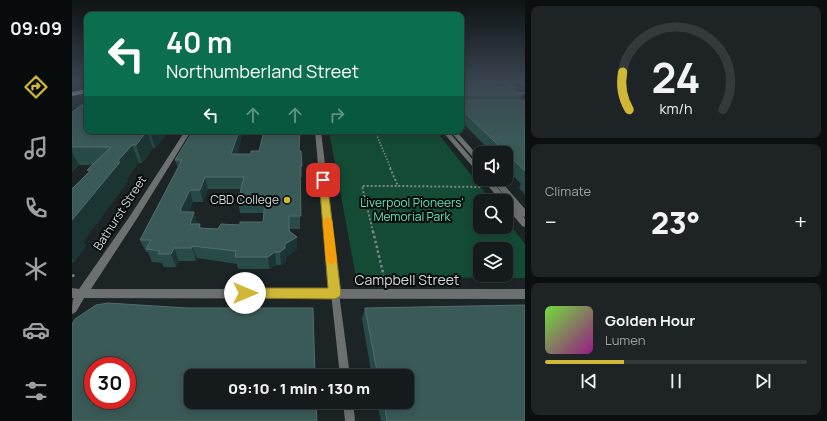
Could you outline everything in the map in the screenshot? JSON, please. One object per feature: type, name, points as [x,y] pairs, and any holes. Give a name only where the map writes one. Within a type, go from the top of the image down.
[{"type":"street","name":"Bathurst Street","points":[[72,309],[77,293],[133,218],[186,134]]},
{"type":"street","points":[[318,134],[335,294]]},
{"type":"street","points":[[448,134],[473,164]]},
{"type":"street","points":[[456,134],[473,154]]},
{"type":"street","points":[[492,186],[499,194]]},
{"type":"street","points":[[501,186],[525,214]]},
{"type":"street","points":[[513,210],[525,224]]},
{"type":"street","name":"Campbell Street","points":[[77,293],[525,294]]},
{"type":"lane","points":[[335,294],[344,369]]},
{"type":"lane","points":[[349,409],[350,421]]},
{"type":"path","points":[[376,134],[398,186]]},
{"type":"path","points":[[384,277],[362,186],[481,187]]},
{"type":"green space","name":"Liverpool Pioneers' Memorial Park","points":[[330,134],[438,134],[473,177],[473,186],[480,186],[486,194],[473,194],[473,234],[513,234],[513,229],[525,244],[525,278],[513,278],[513,242],[473,242],[473,278],[356,277]]},
{"type":"building","points":[[464,102],[525,102],[525,171],[513,159],[513,146],[499,146],[464,112]]},
{"type":"building","points":[[84,103],[84,134],[145,134],[136,145],[132,145],[117,162],[120,162],[72,220],[72,188],[91,170],[87,170],[111,147],[72,147],[72,112]]},
{"type":"building","points":[[191,134],[238,134],[231,154],[251,154],[251,151],[259,151],[263,134],[300,134],[299,151],[301,151],[302,166],[300,166],[301,216],[289,216],[289,231],[297,237],[285,244],[285,248],[280,252],[275,252],[268,257],[235,257],[236,251],[192,246],[192,248],[174,248],[171,254],[158,254],[160,251],[146,249],[151,240],[140,240],[182,160],[175,160]],"holes":[[[205,177],[244,177],[238,201],[265,201],[263,222],[240,222],[240,225],[221,224],[218,229],[199,228],[200,224],[190,224],[194,212],[181,212],[181,208],[190,190],[200,190]]]},
{"type":"building","points":[[108,303],[187,308],[313,308],[315,369],[184,369],[184,409],[316,409],[317,421],[72,421],[72,324],[75,319],[96,305]]},
{"type":"building","points":[[525,305],[525,421],[387,421],[385,409],[414,409],[414,369],[377,369],[365,308]]},
{"type":"slow traffic","points":[[327,220],[331,261]]},
{"type":"place","name":"CBD College","points":[[287,200]]},
{"type":"route","points":[[245,293],[335,294],[323,180]]}]
